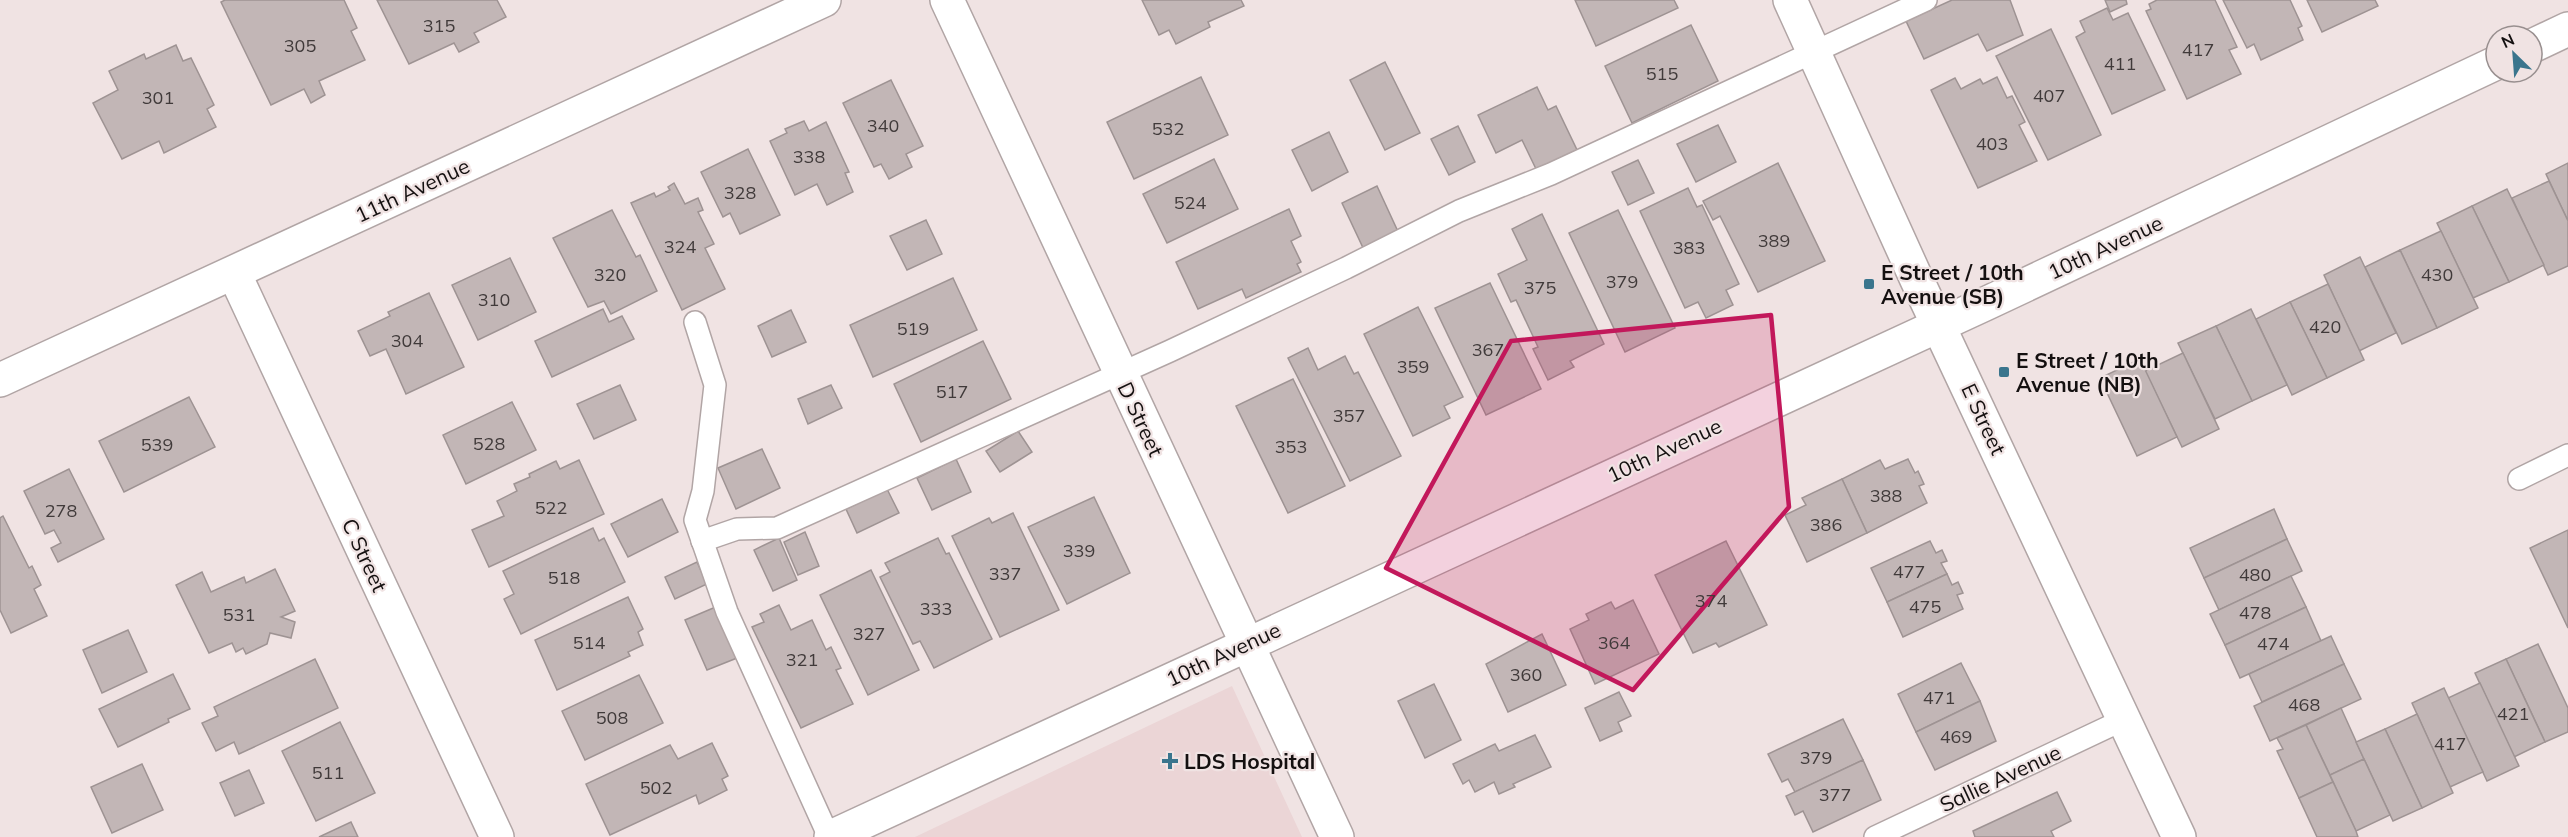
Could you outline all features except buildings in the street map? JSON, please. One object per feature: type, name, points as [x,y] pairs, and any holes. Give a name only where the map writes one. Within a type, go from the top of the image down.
[{"type":"street","name":"11th Avenue","points":[[0,380],[824,0]]},
{"type":"street","name":"D Street","points":[[947,0],[1119,374],[1337,837]]},
{"type":"street","name":"E Street","points":[[1790,0],[1938,324],[2179,837]]},
{"type":"street","points":[[2544,41],[2568,30]]},
{"type":"street","name":"10th Avenue","points":[[830,837],[2484,69]]},
{"type":"street","name":"C Street","points":[[234,273],[497,837]]},
{"type":"lane","points":[[702,541],[737,529],[777,528],[1119,374],[1346,268],[1459,211],[1551,174],[1926,0]]},
{"type":"lane","points":[[695,322],[715,385],[703,491],[695,520],[727,612],[830,837]]},
{"type":"lane","points":[[2519,479],[2568,455]]},
{"type":"lane","name":"Sallie Avenue","points":[[1875,837],[2125,719]]},
{"type":"highlighted area","points":[[1771,315],[1789,507],[1633,690],[1386,568],[1511,341]]},
{"type":"shaded area","name":"LDS Hospital","points":[[1232,686],[1302,837],[915,837]]},
{"type":"place","name":"E Street / 10th Avenue (SB)","points":[[1869,284]]},
{"type":"place","name":"E Street / 10th Avenue (NB)","points":[[2004,372]]},
{"type":"place","name":"LDS Hospital","points":[[1170,761]]}]
